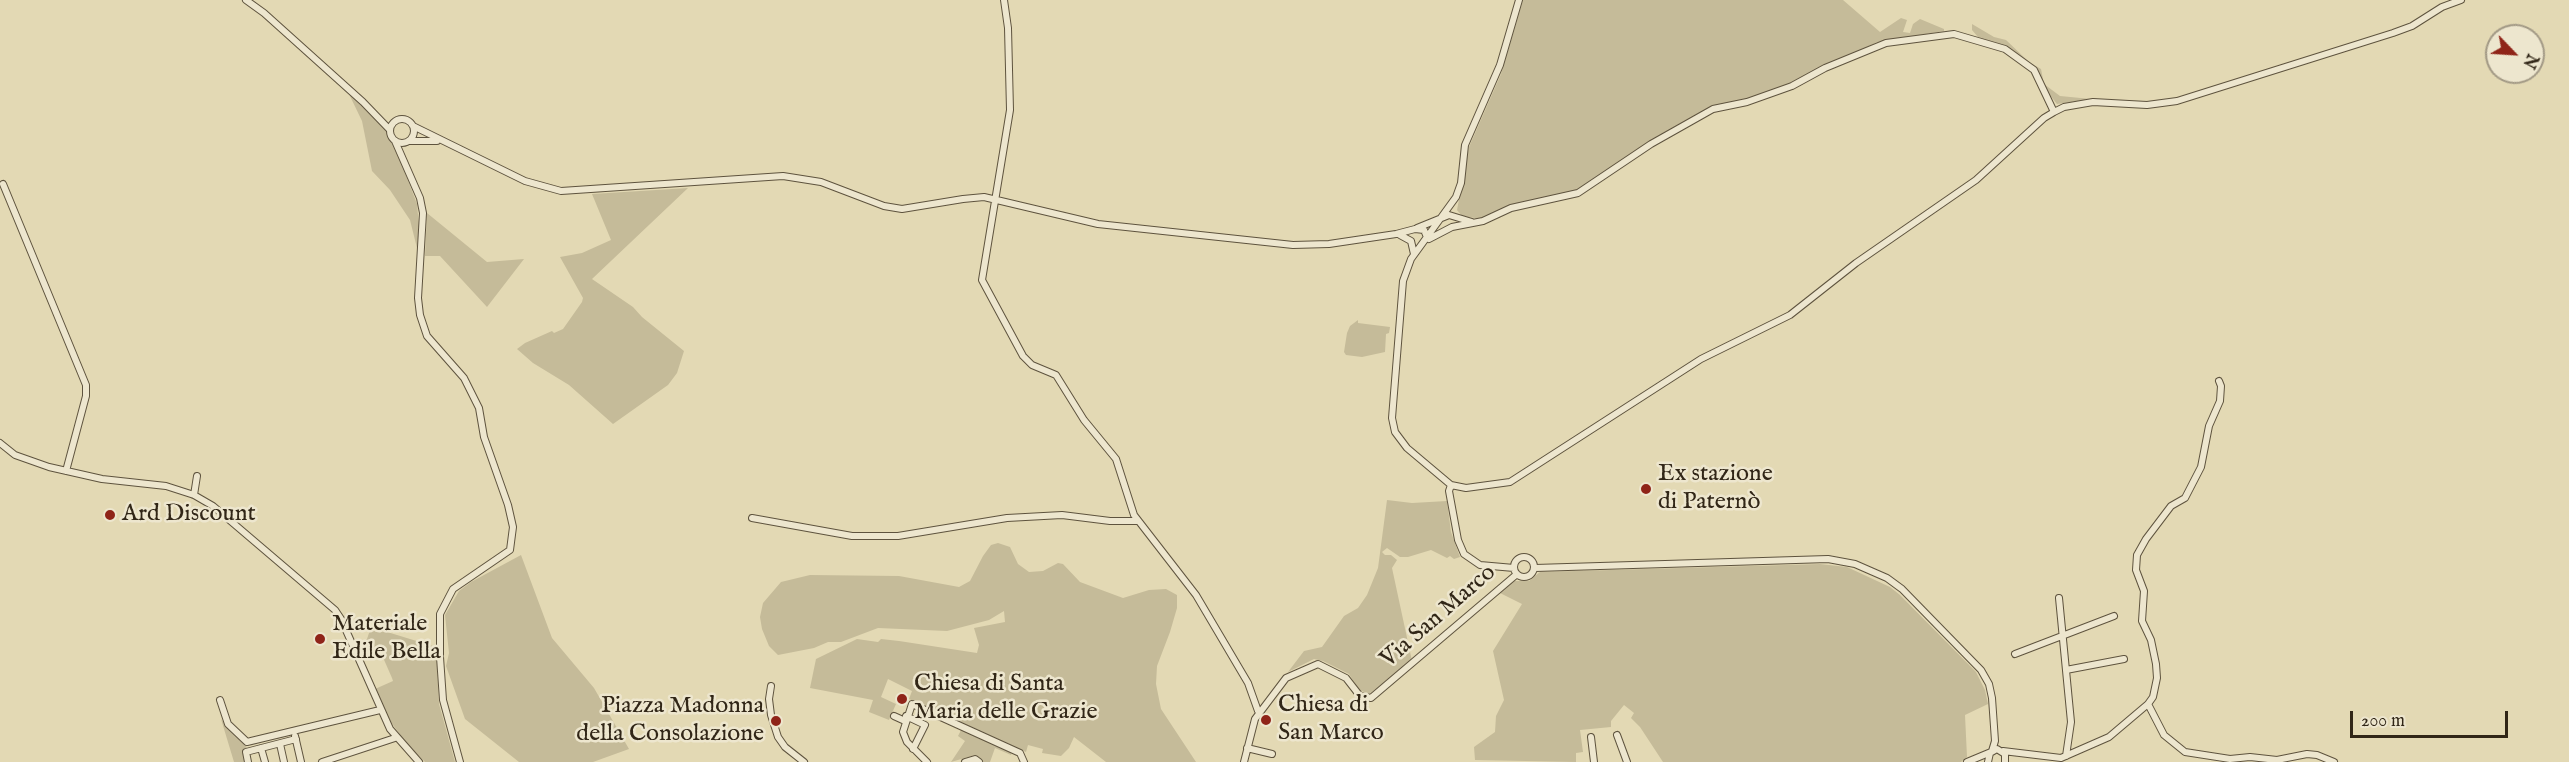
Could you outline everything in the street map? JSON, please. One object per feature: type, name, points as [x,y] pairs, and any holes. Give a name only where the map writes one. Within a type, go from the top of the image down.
[{"type":"street","points":[[246,0],[264,13],[363,102],[390,130],[420,198],[423,213],[418,298],[420,315],[427,336],[464,378],[478,408],[484,437],[513,527],[510,550],[453,589],[440,614],[443,700],[460,762]]},
{"type":"street","points":[[1004,0],[1008,28],[1010,110],[982,280],[1023,356],[1032,365],[1056,375],[1084,420],[1116,459],[1138,521],[1197,595],[1248,683],[1258,711]]},
{"type":"street","points":[[1519,0],[1500,65],[1465,145],[1461,183],[1454,201],[1407,265],[1403,281],[1393,426],[1402,443],[1451,485],[1474,488],[1510,482],[1701,359],[1790,315],[1856,263],[1976,180],[2034,126],[2064,107],[2093,102],[2146,105],[2177,101],[2382,37],[2412,26],[2442,7],[2461,0]]},
{"type":"street","points":[[363,102],[386,118],[408,120],[425,134],[525,181],[561,191],[783,176],[821,182],[884,206],[902,209],[974,197],[996,199],[1098,224],[1293,245],[1329,244],[1396,234],[1443,217],[1475,223],[1511,208],[1578,193],[1651,144],[1713,109],[1747,102],[1792,86],[1825,68],[1886,43],[1954,34],[2005,49],[2034,70],[2054,112]]},
{"type":"street","points":[[390,130],[397,120]]},
{"type":"street","points":[[402,156],[408,141],[414,134],[413,126]]},
{"type":"street","points":[[395,141],[444,141]]},
{"type":"street","points":[[3,184],[86,385],[86,396],[66,471]]},
{"type":"street","points":[[1454,201],[1455,211],[1461,221]]},
{"type":"street","points":[[1416,252],[1439,232],[1461,221]]},
{"type":"street","points":[[1414,229],[1424,230],[1427,238]]},
{"type":"street","points":[[1396,234],[1427,238]]},
{"type":"street","points":[[1406,236],[1416,252]]},
{"type":"street","points":[[1967,762],[1996,751],[2056,758],[2066,756],[2109,737],[2148,704],[2156,685],[2156,664],[2151,640],[2142,621],[2144,591],[2135,565],[2137,555],[2145,539],[2170,506],[2185,498],[2201,467],[2208,426],[2220,401],[2219,381]]},
{"type":"street","points":[[0,443],[15,455],[28,460],[110,480],[159,484],[194,495],[213,506],[327,602],[341,619],[380,710],[395,738],[419,762]]},
{"type":"street","points":[[194,495],[197,476]]},
{"type":"street","points":[[1451,485],[1449,491],[1458,540],[1464,554],[1480,565],[1515,571],[1526,578],[1532,574],[1533,562],[1525,557],[1517,560],[1515,571]]},
{"type":"street","points":[[752,518],[852,536],[898,536],[1006,518],[1062,515],[1110,521],[1138,521]]},
{"type":"street","points":[[1534,568],[1828,559],[1855,564],[1902,589],[1981,670],[1991,691],[1996,751],[2006,761],[2020,755]]},
{"type":"street","name":"Via San Marco","points":[[1244,762],[1252,725],[1258,711],[1286,678],[1314,664],[1322,665],[1346,678],[1363,697],[1374,696],[1515,571]]},
{"type":"street","points":[[2059,598],[2071,722],[2066,756]]},
{"type":"street","points":[[2015,654],[2114,616]]},
{"type":"street","points":[[2066,670],[2124,659]]},
{"type":"street","points":[[771,686],[769,699],[771,715],[778,737],[785,747],[802,761]]},
{"type":"street","points":[[220,700],[228,724],[247,742],[380,710]]},
{"type":"street","points":[[927,762],[907,742],[903,732],[912,704],[1020,753],[1024,762]]},
{"type":"street","points":[[2148,704],[2164,735],[2185,752],[2230,759],[2250,757],[2277,760],[2307,754],[2317,755],[2334,762]]},
{"type":"street","points":[[894,716],[925,725],[913,749]]},
{"type":"street","points":[[294,731],[302,762]]},
{"type":"street","points":[[1617,735],[1627,762]]},
{"type":"street","points":[[1591,737],[1594,762]]},
{"type":"street","points":[[322,762],[395,738]]},
{"type":"street","points":[[248,762],[246,752],[296,740]]},
{"type":"street","points":[[279,744],[284,762]]},
{"type":"street","points":[[261,748],[264,762]]},
{"type":"street","points":[[1247,748],[1272,754]]},
{"type":"street","points":[[1974,758],[1988,762],[1996,751]]},
{"type":"street","points":[[965,762],[973,759],[980,762]]},
{"type":"shaded area","points":[[1523,0],[1843,0],[1880,32],[1901,18],[1907,20],[1903,32],[1910,33],[1913,24],[1920,19],[1944,31],[1877,42],[1794,83],[1746,101],[1712,107],[1577,191],[1481,219],[1462,216],[1457,210],[1469,147],[1501,74]]},
{"type":"shaded area","points":[[1972,24],[1994,37],[2006,40],[2029,62],[2041,69],[2044,84],[2060,96],[2091,99],[2057,104],[2044,88],[2036,70],[2009,48],[1978,37],[1972,30]]},
{"type":"shaded area","points":[[349,94],[382,122],[399,157],[417,204],[419,226],[417,248],[410,220],[390,190],[372,171],[362,121]]},
{"type":"shaded area","points":[[688,188],[592,279],[633,307],[684,351],[677,373],[668,385],[613,424],[569,385],[533,363],[517,349],[552,331],[554,333],[563,329],[582,302],[583,298],[560,257],[582,253],[611,240],[592,194]]},
{"type":"shaded area","points":[[427,213],[487,262],[524,259],[487,307],[440,256],[425,256]]},
{"type":"shaded area","points":[[1358,320],[1358,323],[1390,327],[1389,333],[1386,334],[1385,352],[1362,357],[1346,355],[1344,352],[1347,333],[1350,326]]},
{"type":"shaded area","points":[[1387,500],[1412,503],[1447,501],[1451,532],[1460,557],[1447,558],[1431,550],[1408,557],[1400,557],[1387,548],[1382,552],[1397,560],[1392,568],[1412,661],[1369,694],[1359,690],[1349,674],[1323,661],[1314,659],[1288,672],[1304,651],[1322,647],[1344,616],[1358,608],[1367,595],[1378,568]]},
{"type":"shaded area","points":[[998,543],[1010,547],[1018,564],[1029,572],[1043,571],[1058,563],[1063,564],[1080,582],[1123,598],[1149,590],[1166,589],[1177,595],[1177,608],[1157,666],[1156,684],[1161,709],[1196,762],[1106,762],[1074,737],[1069,748],[1061,756],[1042,753],[1043,749],[1028,745],[1026,752],[909,699],[912,691],[888,679],[881,697],[896,704],[889,720],[869,712],[873,700],[810,688],[816,659],[857,639],[878,642],[881,639],[899,641],[977,653],[979,645],[974,628],[1005,622],[1004,611],[989,620],[947,631],[878,628],[841,642],[828,642],[814,648],[778,655],[769,646],[762,629],[760,617],[763,603],[781,582],[810,575],[899,576],[959,587],[970,581],[991,545]]},
{"type":"shaded area","points":[[521,555],[552,638],[594,688],[629,749],[593,762],[519,762],[465,719],[446,666],[449,653],[445,615],[459,591]]},
{"type":"shaded area","points":[[1820,564],[1847,567],[1890,587],[1976,672],[1985,690],[1988,704],[1965,715],[1967,757],[1961,762],[1663,762],[1640,727],[1631,718],[1634,713],[1624,705],[1611,721],[1611,727],[1580,730],[1583,752],[1576,753],[1576,762],[1475,760],[1474,747],[1495,732],[1496,716],[1504,700],[1493,651],[1522,604],[1500,593],[1514,581],[1529,581],[1540,572]]},
{"type":"shaded area","points":[[371,627],[436,647],[439,704],[455,762],[425,762],[407,744],[390,721],[375,689],[393,681],[392,678],[378,646],[361,651],[359,646],[367,639]]},
{"type":"shaded area","points":[[221,719],[233,734],[246,744],[247,750],[243,751],[245,762],[234,762]]},
{"type":"shaded area","points":[[961,730],[1012,752],[1011,755],[995,748],[990,762],[984,762],[975,755],[951,762],[965,741],[958,736]]},
{"type":"place","name":"Ex stazione di Paternò","points":[[1646,489]]},
{"type":"place","name":"Ard Discount","points":[[110,515]]},
{"type":"place","name":"Materiale Edile Bella","points":[[320,639]]},
{"type":"place","name":"Chiesa di Santa Maria delle Grazie","points":[[902,699]]},
{"type":"place","name":"Chiesa di San Marco","points":[[1266,720]]},
{"type":"place","name":"Piazza Madonna della Consolazione","points":[[776,721]]}]
